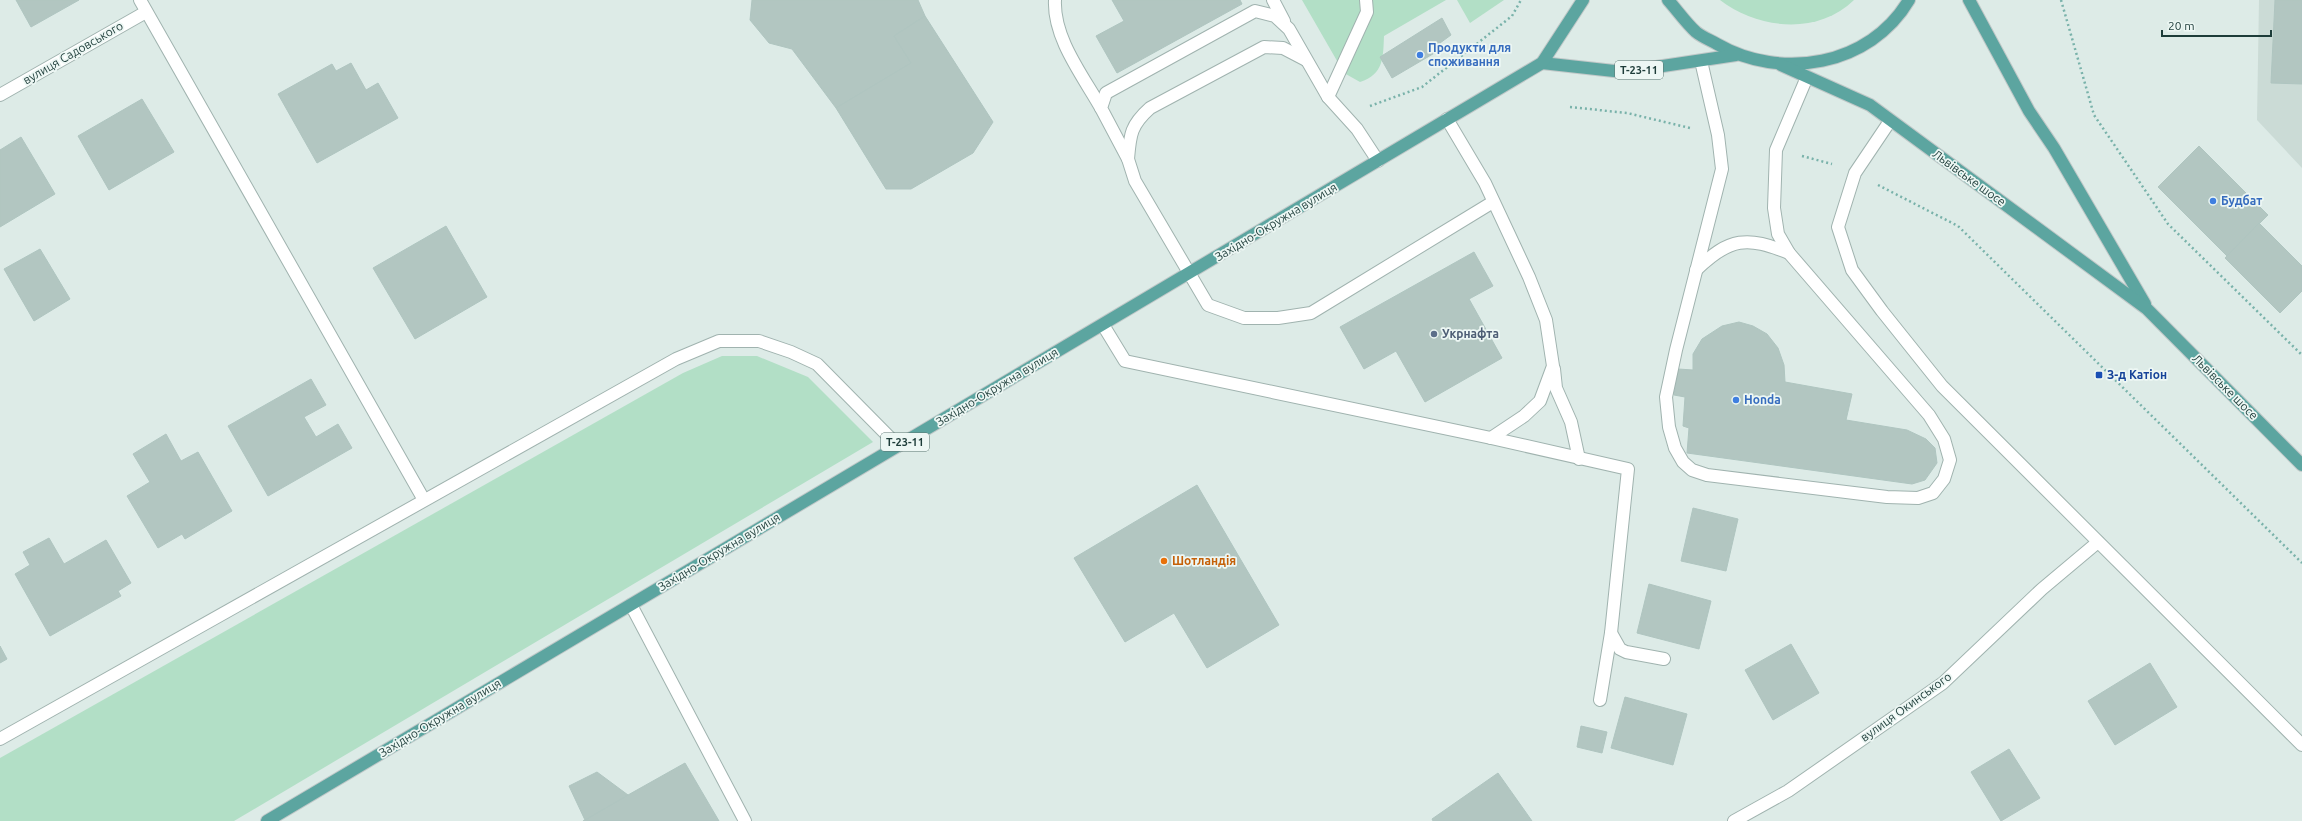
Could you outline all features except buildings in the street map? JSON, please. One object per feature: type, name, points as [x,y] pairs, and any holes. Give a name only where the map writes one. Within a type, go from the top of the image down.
[{"type":"main road","name":"Західно-Окружна вулиця","points":[[267,821],[1542,63],[1583,0]]},
{"type":"main road","name":"Т-23-11","points":[[1668,0],[1696,32],[1736,55],[1781,65],[1826,61],[1868,43],[1901,13],[1909,0]]},
{"type":"main road","name":"Львівське шосе","points":[[1969,0],[2029,111],[2054,148],[2147,309]]},
{"type":"main road","name":"Т-23-11","points":[[1542,63],[1623,72],[1736,55]]},
{"type":"main road","name":"Львівське шосе","points":[[1781,65],[1870,105],[2147,309],[2302,465]]},
{"type":"street","points":[[140,0],[424,500]]},
{"type":"street","points":[[1055,0],[1054,12],[1061,36],[1128,159],[1135,181],[1208,305],[1244,318],[1278,318],[1311,313],[1493,202]]},
{"type":"street","points":[[1273,0],[1328,97],[1357,128],[1378,161]]},
{"type":"street","points":[[1328,97],[1367,12],[1366,0]]},
{"type":"street","points":[[1101,108],[1106,93],[1255,11],[1275,16],[1289,29]]},
{"type":"street","name":"вулиця Садовського","points":[[0,95],[146,12]]},
{"type":"street","points":[[1128,159],[1130,135],[1136,120],[1150,108],[1264,47],[1283,48],[1306,60]]},
{"type":"street","points":[[1701,61],[1718,135],[1722,169],[1666,397],[1669,427],[1675,448],[1682,462],[1692,470],[1707,475],[1887,497],[1918,498],[1933,493],[1944,479],[1950,460],[1944,439],[1929,415],[1789,253],[1778,234],[1774,208],[1776,150],[1807,77]]},
{"type":"street","points":[[1447,120],[1486,183],[1493,202],[1529,277],[1546,320],[1554,366],[1556,388],[1571,422],[1579,459]]},
{"type":"street","points":[[1890,121],[1855,173],[1838,227],[1852,270],[1882,311],[1942,386],[2302,745]]},
{"type":"street","points":[[1696,271],[1712,254],[1745,240],[1769,245],[1789,253]]},
{"type":"street","points":[[1103,325],[1125,361],[1491,438],[1628,469],[1611,633],[1600,700]]},
{"type":"street","points":[[0,739],[676,359],[719,341],[759,341],[792,352],[817,364],[898,446]]},
{"type":"street","points":[[1491,438],[1524,416],[1540,401],[1554,366]]},
{"type":"street","name":"вулиця Окинського","points":[[1734,821],[1788,791],[1943,683],[2042,589],[2098,542]]},
{"type":"street","points":[[631,605],[745,821]]},
{"type":"street","points":[[1611,633],[1620,648],[1626,652],[1664,659]]},
{"type":"path","points":[[1345,116],[1422,87],[1512,16],[1521,0]]},
{"type":"path","points":[[2061,0],[2094,116],[2098,122],[2168,224],[2302,355]]},
{"type":"path","points":[[1958,226],[2302,563]]},
{"type":"shaded area","points":[[2259,0],[2302,0],[2302,168],[2257,120]]},
{"type":"green space","points":[[1302,0],[1446,0],[1384,36],[1381,64],[1378,70],[1368,79],[1360,82],[1344,73]]},
{"type":"green space","points":[[1457,0],[1504,0],[1470,23]]},
{"type":"green space","points":[[1720,0],[1854,0],[1839,12],[1823,19],[1805,23],[1787,24],[1769,22],[1752,17],[1735,10]]},
{"type":"green space","points":[[722,356],[757,356],[808,377],[873,442],[234,821],[0,821],[0,758],[683,373]]},
{"type":"place","name":"Продукти для споживання","points":[[1420,55]]},
{"type":"place","name":"Будбат","points":[[2213,201]]},
{"type":"place","name":"Укрнафта","points":[[1434,334]]},
{"type":"place","name":"З-д Катіон","points":[[2099,375]]},
{"type":"place","name":"Honda","points":[[1736,400]]},
{"type":"place","name":"Шотландія","points":[[1164,561]]}]
